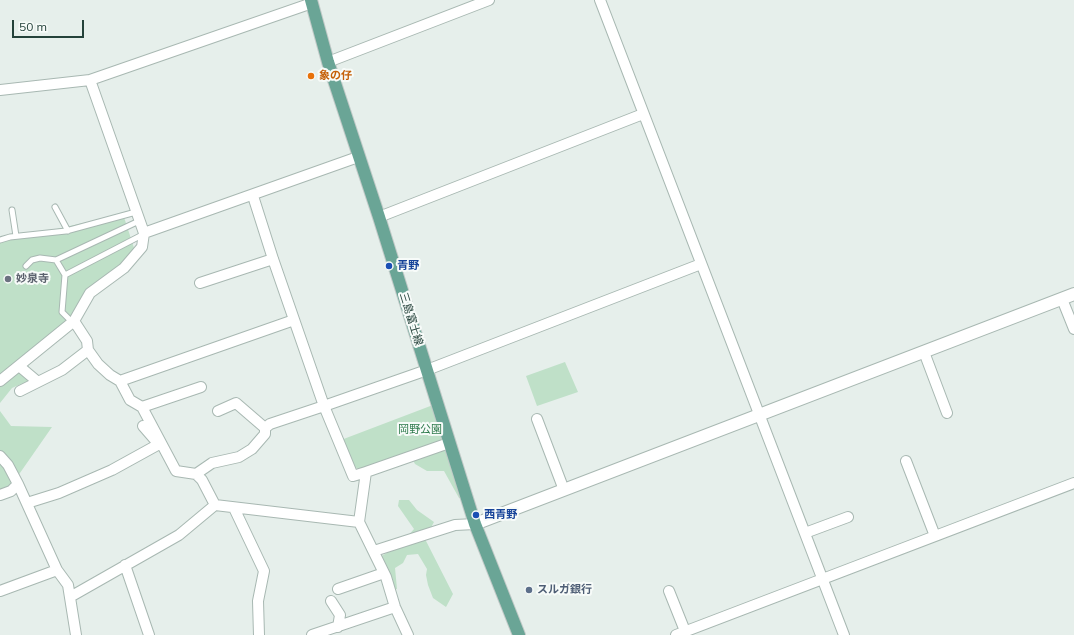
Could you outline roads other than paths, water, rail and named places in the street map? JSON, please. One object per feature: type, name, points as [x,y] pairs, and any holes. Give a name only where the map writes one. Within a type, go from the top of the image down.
[{"type":"main road","name":"三島富士線","points":[[312,2],[328,62],[379,217],[475,524],[519,635]]},
{"type":"street","points":[[328,62],[490,0]]},
{"type":"street","points":[[600,0],[844,635]]},
{"type":"street","points":[[0,90],[90,80],[312,2]]},
{"type":"street","points":[[0,381],[73,322],[90,293],[124,268],[142,247],[144,233],[90,80]]},
{"type":"street","points":[[379,217],[643,114]]},
{"type":"street","points":[[144,233],[253,196],[358,157]]},
{"type":"street","points":[[253,196],[273,259],[324,406],[353,476],[449,443]]},
{"type":"street","points":[[200,283],[273,259]]},
{"type":"street","points":[[265,428],[270,424],[427,370],[701,264]]},
{"type":"street","points":[[374,551],[455,525],[475,524],[1074,294]]},
{"type":"street","points":[[1062,299],[1074,329]]},
{"type":"street","points":[[120,381],[294,320]]},
{"type":"street","points":[[73,322],[87,342],[88,350],[98,364],[110,376],[120,381],[130,400],[142,407],[160,444],[176,471],[196,474],[202,480],[214,505]]},
{"type":"street","points":[[20,391],[62,370],[88,350]]},
{"type":"street","points":[[924,352],[947,413]]},
{"type":"street","points":[[19,366],[38,382]]},
{"type":"street","points":[[142,407],[201,387]]},
{"type":"street","points":[[196,474],[212,463],[239,457],[252,449],[265,434],[265,428],[236,403],[218,411]]},
{"type":"street","points":[[537,419],[564,490]]},
{"type":"street","points":[[143,426],[160,444]]},
{"type":"street","points":[[27,503],[59,493],[112,470],[160,444]]},
{"type":"street","points":[[0,456],[8,465],[57,570],[68,585],[76,635]]},
{"type":"street","points":[[906,461],[935,536]]},
{"type":"street","points":[[366,472],[358,522],[384,573],[395,608],[408,635]]},
{"type":"street","points":[[669,591],[680,633],[1074,483]]},
{"type":"street","points":[[0,495],[11,491],[18,484]]},
{"type":"street","points":[[70,597],[180,535],[214,505],[358,522]]},
{"type":"street","points":[[234,508],[264,571],[258,601],[259,635]]},
{"type":"street","points":[[804,533],[848,516]]},
{"type":"street","points":[[125,565],[149,635]]},
{"type":"street","points":[[3,590],[57,570]]},
{"type":"street","points":[[338,589],[384,573]]},
{"type":"street","points":[[331,601],[340,616],[338,627]]},
{"type":"street","points":[[312,635],[395,608]]},
{"type":"lane","points":[[55,207],[68,231]]},
{"type":"lane","points":[[12,210],[16,236]]},
{"type":"lane","points":[[0,240],[16,236],[68,231],[138,216]]},
{"type":"lane","points":[[26,266],[32,260],[40,258],[56,260],[138,216]]},
{"type":"lane","points":[[65,274],[144,233]]},
{"type":"lane","points":[[56,260],[65,274],[62,312],[73,322]]},
{"type":"place","name":"象の仔","points":[[311,76]]},
{"type":"place","name":"青野","points":[[389,266]]},
{"type":"place","name":"妙泉寺","points":[[8,279]]},
{"type":"place","name":"西青野","points":[[476,515]]},
{"type":"place","name":"スルガ銀行","points":[[529,590]]},
{"type":"park label","name":"岡野公園","points":[[420,430]]}]
